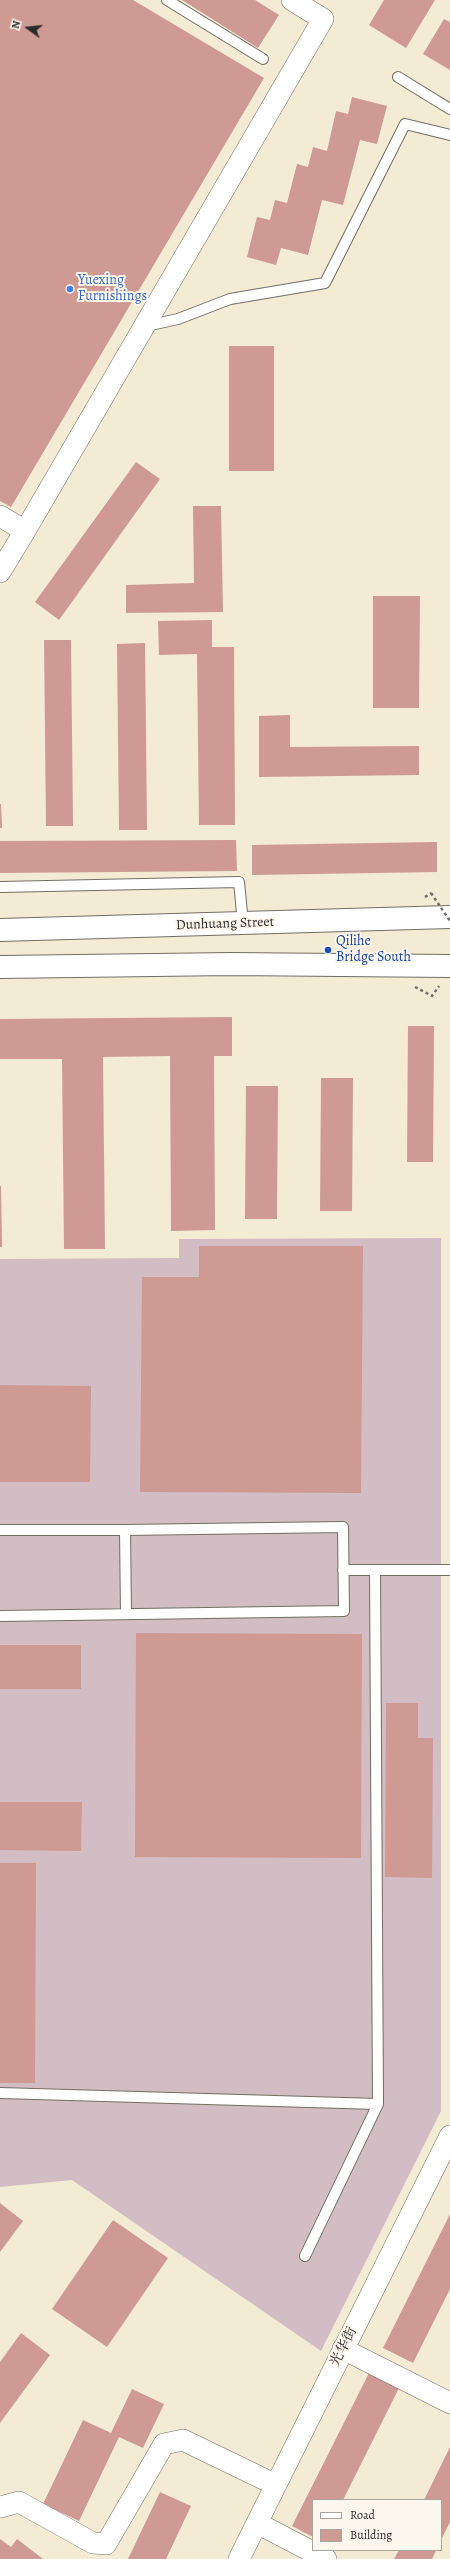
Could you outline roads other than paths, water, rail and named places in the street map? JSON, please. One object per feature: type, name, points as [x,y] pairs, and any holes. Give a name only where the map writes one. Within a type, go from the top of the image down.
[{"type":"main road","name":"Dunhuang Street","points":[[0,930],[450,917]]},
{"type":"main road","points":[[0,967],[231,964],[450,966]]},
{"type":"street","points":[[0,572],[323,19],[292,0]]},
{"type":"street","points":[[0,516],[25,531]]},
{"type":"street","name":"光华街","points":[[239,2559],[450,2136]]},
{"type":"street","points":[[344,2349],[450,2403]]},
{"type":"street","points":[[0,2507],[19,2502],[93,2543],[106,2544],[164,2444],[183,2440],[276,2484]]},
{"type":"street","points":[[257,2523],[326,2559]]},
{"type":"lane","points":[[167,0],[263,59]]},
{"type":"lane","points":[[398,77],[450,109]]},
{"type":"lane","points":[[144,326],[178,319],[230,299],[325,283],[405,124],[450,135]]},
{"type":"lane","points":[[0,887],[239,882],[243,923]]},
{"type":"lane","points":[[0,1530],[343,1527],[344,1611],[0,1616]]},
{"type":"lane","points":[[124,1530],[126,1614]]},
{"type":"lane","points":[[343,1570],[450,1570]]},
{"type":"lane","points":[[305,2256],[378,2104],[375,1570]]},
{"type":"lane","points":[[0,2093],[378,2104]]},
{"type":"place","name":"Yuexing Furnishings","points":[[70,289]]},
{"type":"place","name":"Qilihe Bridge South","points":[[328,950]]}]
